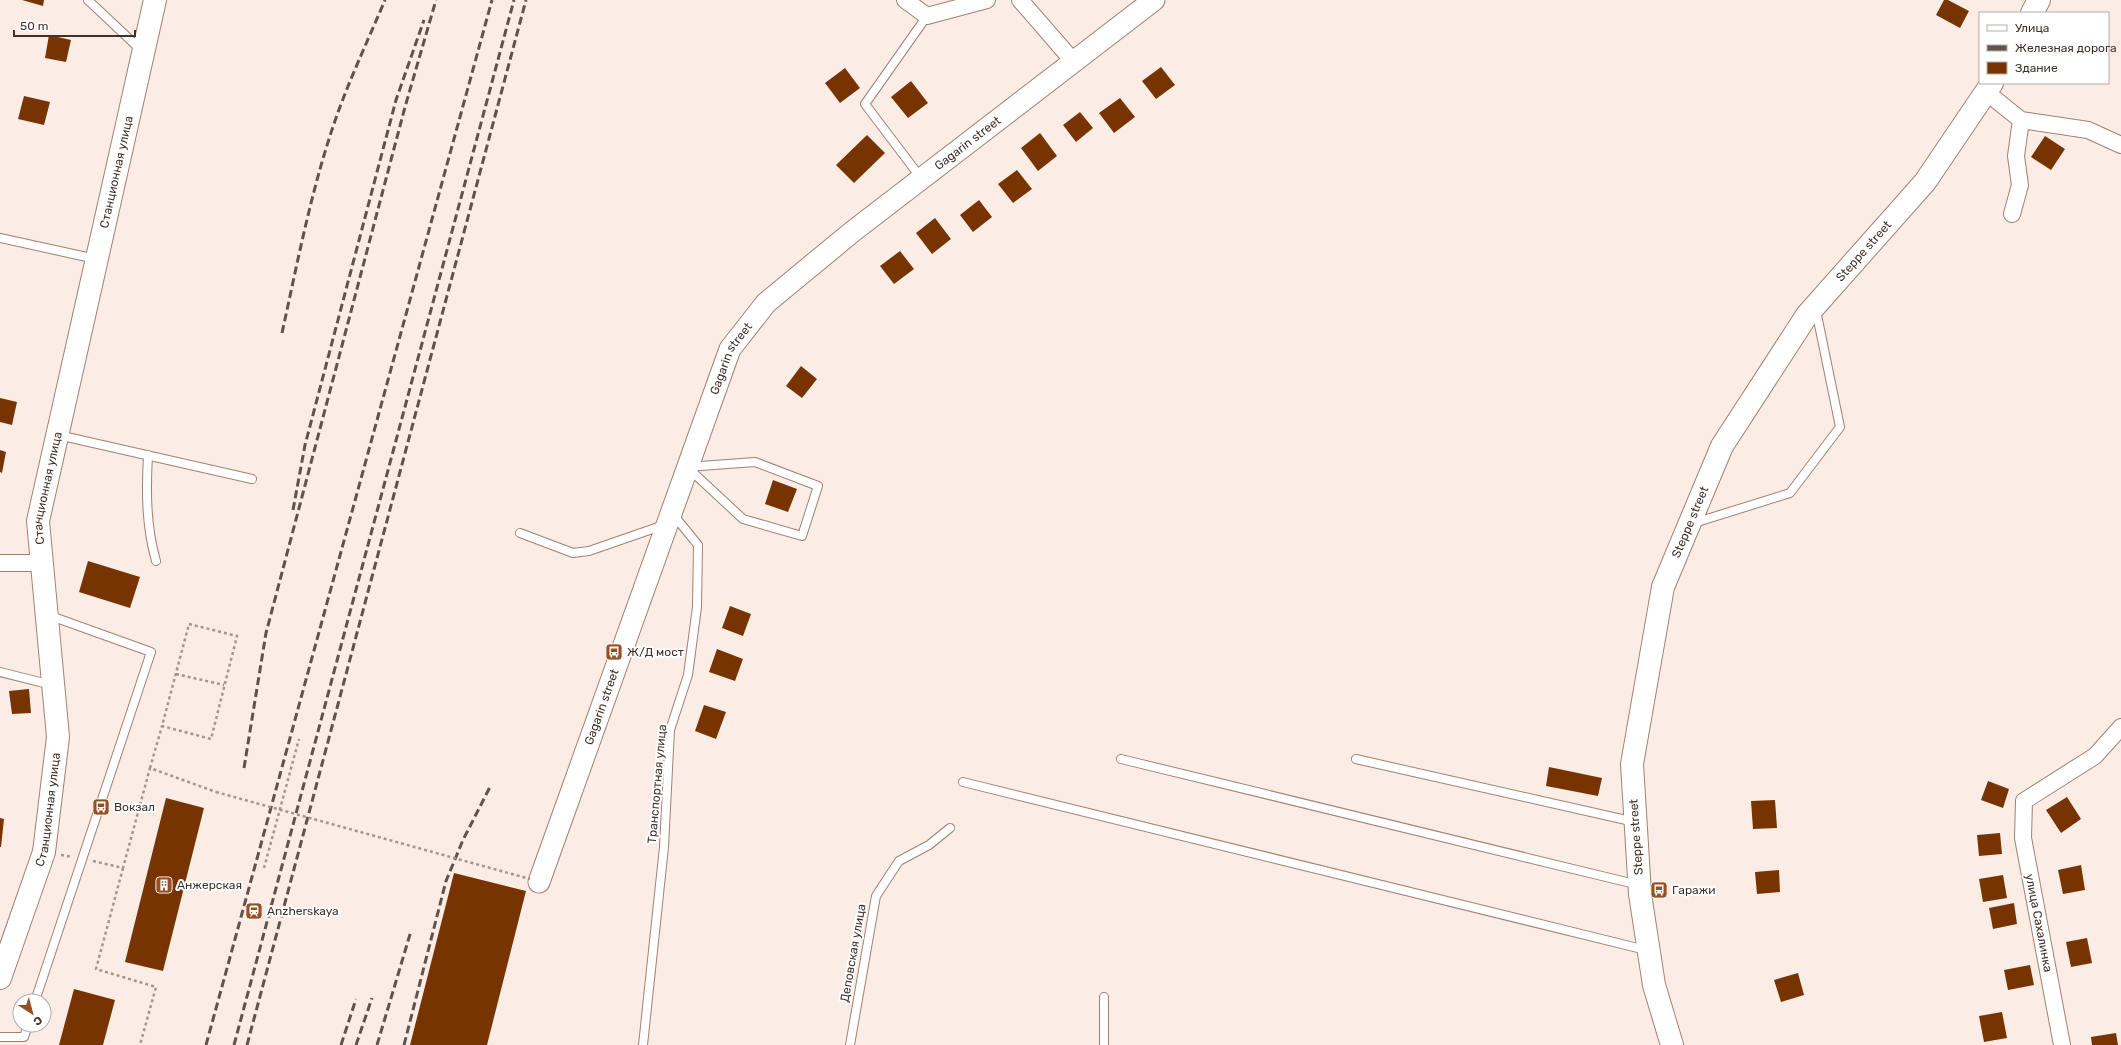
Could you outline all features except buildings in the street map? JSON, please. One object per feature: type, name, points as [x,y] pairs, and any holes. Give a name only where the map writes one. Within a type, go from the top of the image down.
[{"type":"main road","name":"Станционная улица","points":[[0,978],[44,852],[58,737],[38,521],[155,0]]},
{"type":"main road","points":[[2033,12],[2039,0]]},
{"type":"main road","name":"Steppe street","points":[[1672,1045],[1654,985],[1639,886],[1632,764],[1663,587],[1722,446],[1807,315],[1925,182],[1989,88]]},
{"type":"street","points":[[905,0],[927,16],[987,0]]},
{"type":"street","points":[[1020,0],[1073,61]]},
{"type":"street","name":"Gagarin street","points":[[535,880],[730,349],[766,303],[922,178],[1154,0]]},
{"type":"street","points":[[1989,88],[2021,120],[2088,130],[2121,145]]},
{"type":"street","points":[[2012,214],[2020,185],[2016,156],[2021,120]]},
{"type":"street","points":[[0,563],[42,564]]},
{"type":"street","name":"улица Сахалинка","points":[[2062,1045],[2023,838],[2024,801],[2095,756],[2121,727]]},
{"type":"lane","points":[[88,0],[144,52]]},
{"type":"lane","points":[[922,178],[865,104],[927,16]]},
{"type":"lane","points":[[0,238],[97,259]]},
{"type":"lane","points":[[1689,524],[1790,493],[1840,427],[1815,306]]},
{"type":"lane","points":[[58,435],[252,479]]},
{"type":"lane","points":[[148,455],[146,499],[151,544],[156,561]]},
{"type":"lane","points":[[755,462],[818,486],[802,536],[742,519],[687,467],[755,462]]},
{"type":"lane","points":[[520,533],[573,553],[590,551],[669,518]]},
{"type":"lane","name":"Транспортная улица","points":[[643,1045],[664,847],[670,730],[688,675],[697,606],[698,545],[669,518]]},
{"type":"lane","points":[[39,993],[151,652],[47,615]]},
{"type":"lane","points":[[0,672],[53,685]]},
{"type":"lane","points":[[1121,759],[1639,886]]},
{"type":"lane","points":[[1356,759],[1636,822]]},
{"type":"lane","points":[[963,782],[1649,950]]},
{"type":"lane","name":"Деповская улица","points":[[850,1045],[876,896],[899,861],[929,845],[950,828]]},
{"type":"lane","points":[[1104,997],[1104,1045]]},
{"type":"lane","points":[[0,1037],[24,1037],[25,1033]]},
{"type":"path","points":[[140,1045],[156,987],[96,969],[189,624],[237,636],[211,738],[162,726]]},
{"type":"path","points":[[176,674],[224,685]]},
{"type":"path","points":[[264,868],[299,739]]},
{"type":"path","points":[[150,768],[216,792],[280,808],[535,880]]},
{"type":"path","points":[[44,852],[123,868]]},
{"type":"railway","points":[[282,333],[306,223],[328,142],[348,86],[385,0]]},
{"type":"railway","points":[[244,768],[266,633],[405,107],[436,0]]},
{"type":"railway","points":[[206,1045],[492,0]]},
{"type":"railway","points":[[234,1045],[514,0]]},
{"type":"railway","points":[[247,1045],[526,0]]},
{"type":"railway","points":[[293,510],[305,445],[396,100],[424,20]]},
{"type":"railway","points":[[404,1045],[446,881],[463,840],[491,785]]},
{"type":"railway","points":[[377,1045],[411,931]]},
{"type":"railway","points":[[356,1045],[372,998]]},
{"type":"railway","points":[[341,1045],[356,999]]},
{"type":"place","name":"Ж/Д мост","points":[[614,652]]},
{"type":"place","name":"Вокзал","points":[[101,807]]},
{"type":"place","name":"Анжерская","points":[[164,885]]},
{"type":"place","name":"Гаражи","points":[[1659,890]]},
{"type":"place","name":"Anzherskaya","points":[[254,911]]}]
